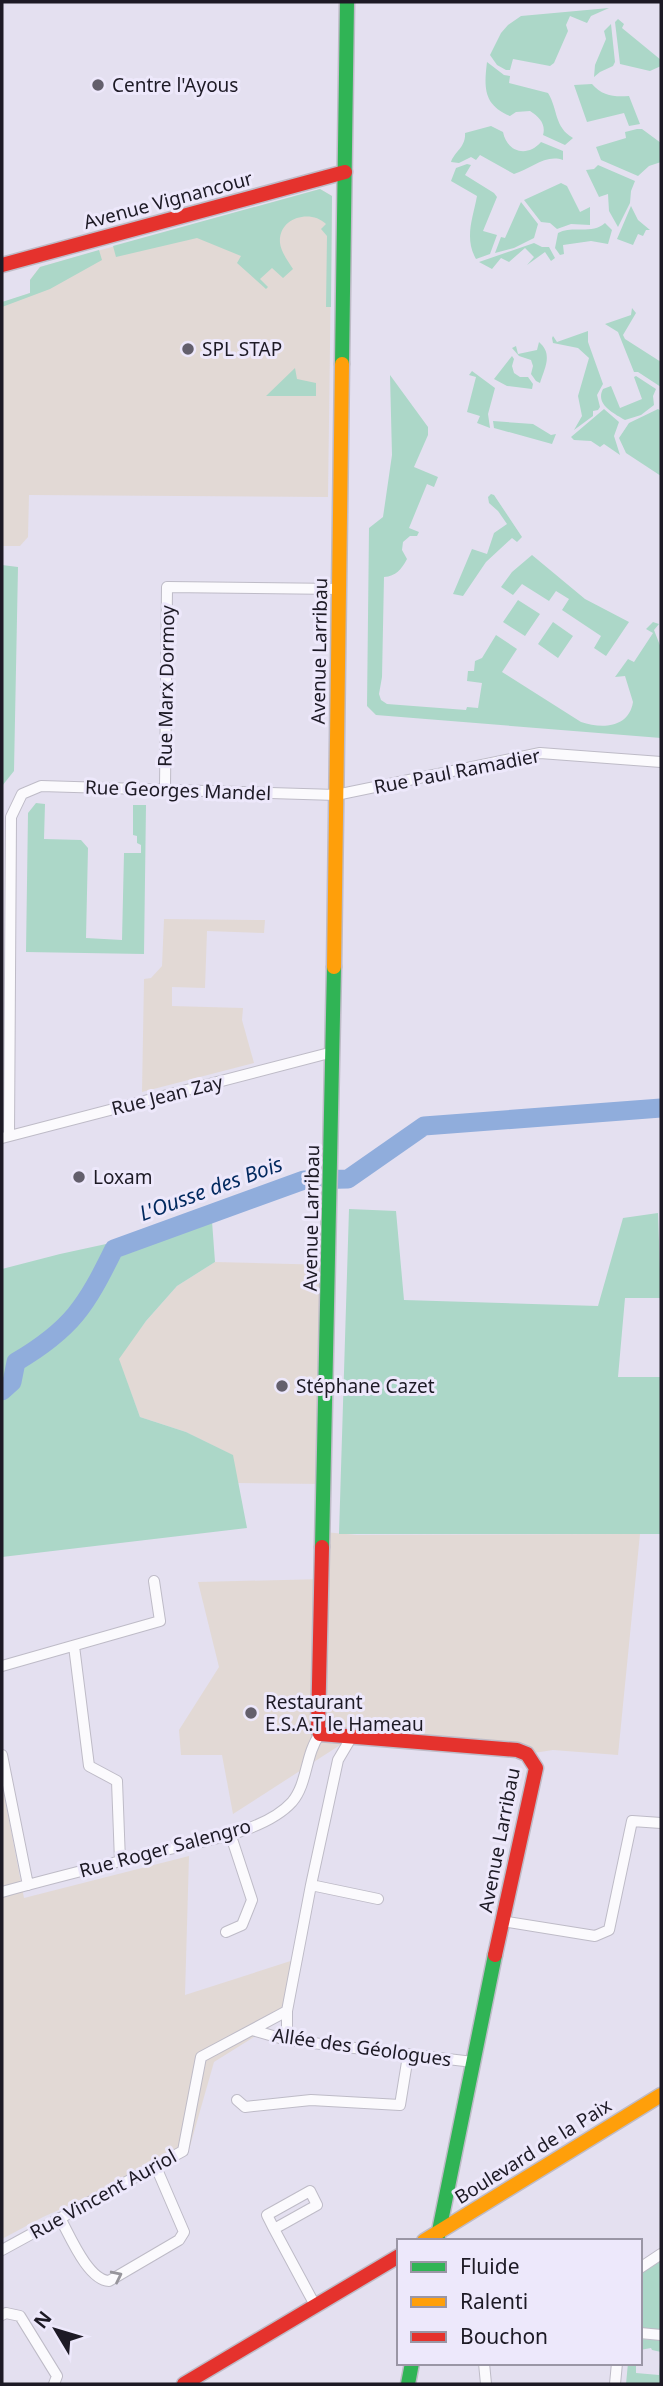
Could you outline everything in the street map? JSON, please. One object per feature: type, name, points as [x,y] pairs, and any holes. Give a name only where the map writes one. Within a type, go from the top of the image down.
[{"type":"street","name":"Avenue Larribau","points":[[347,2],[331,1194],[318,1729],[320,1734],[351,1738],[517,1750],[532,1759],[537,1768],[521,1829],[438,2236]]},
{"type":"street","name":"Avenue Vignancour","points":[[2,265],[345,172]]},
{"type":"street","name":"Rue Marx Dormoy","points":[[165,788],[167,587],[339,589]]},
{"type":"street","name":"Rue Paul Ramadier","points":[[336,794],[540,753],[661,762]]},
{"type":"street","name":"Rue Georges Mandel","points":[[7,968],[11,817],[22,794],[41,786],[336,794]]},
{"type":"street","points":[[6,1137],[7,968]]},
{"type":"street","name":"Rue Jean Zay","points":[[6,1137],[333,1052]]},
{"type":"street","points":[[2,1666],[160,1621],[154,1581]]},
{"type":"street","points":[[74,1646],[89,1766],[117,1781],[120,1861]]},
{"type":"street","name":"Rue Roger Salengro","points":[[2,1892],[230,1833],[274,1816],[293,1801],[303,1780],[312,1746],[320,1734]]},
{"type":"street","points":[[287,2040],[287,2011],[311,1885],[338,1760],[351,1738]]},
{"type":"street","points":[[2,1755],[28,1885]]},
{"type":"street","points":[[502,1921],[595,1936],[609,1930],[632,1821],[661,1823]]},
{"type":"street","points":[[226,1931],[242,1924],[252,1900],[230,1833]]},
{"type":"street","points":[[311,1885],[378,1899]]},
{"type":"street","name":"Rue Vincent Auriol","points":[[2,2250],[183,2151],[201,2057],[287,2011]]},
{"type":"street","name":"Allée des Géologues","points":[[252,2029],[287,2040],[473,2062]]},
{"type":"street","points":[[237,2100],[245,2106],[311,2100],[400,2105],[408,2056]]},
{"type":"street","name":"Boulevard de la Paix","points":[[438,2236],[661,2095]]},
{"type":"street","points":[[60,2218],[92,2273],[100,2281],[109,2281],[179,2240],[184,2232],[156,2167]]},
{"type":"street","points":[[274,2229],[317,2205],[310,2192],[267,2215],[274,2229],[316,2307]]},
{"type":"street","points":[[642,2267],[661,2254]]},
{"type":"street","points":[[184,2384],[397,2257]]},
{"type":"street","points":[[2,2315],[6,2313],[20,2316],[57,2376],[54,2384]]},
{"type":"street","points":[[642,2333],[661,2335]]},
{"type":"street","points":[[408,2384],[412,2365]]},
{"type":"street","points":[[484,2365],[486,2384]]},
{"type":"street","points":[[615,2384],[617,2365]]},
{"type":"shaded area","points":[[320,189],[332,196],[328,497],[29,495],[28,537],[20,546],[2,546],[2,303],[30,293],[30,280],[40,267]]},
{"type":"shaded area","points":[[164,919],[265,920],[264,933],[207,931],[205,988],[172,987],[172,1006],[243,1008],[242,1020],[254,1063],[142,1092],[144,979],[151,978],[162,966]]},
{"type":"shaded area","points":[[215,1262],[330,1265],[325,1484],[238,1483],[232,1455],[186,1432],[140,1417],[118,1358],[177,1286]]},
{"type":"shaded area","points":[[324,1532],[357,1535],[640,1534],[618,1755],[553,1750],[527,1754],[351,1738],[233,1814],[222,1755],[181,1755],[179,1730],[219,1667],[198,1582],[323,1579]]},
{"type":"shaded area","points":[[2,1784],[24,1898],[189,1856],[185,1995],[303,1957],[289,2015],[214,2062],[188,2153],[43,2217],[2,2239]]},
{"type":"green space","points":[[609,8],[591,16],[587,23],[570,16],[566,25],[568,31],[554,63],[550,66],[513,59],[510,70],[506,70],[497,65],[490,55],[501,33],[521,16]]},
{"type":"green space","points":[[618,19],[624,24],[622,28],[661,60],[661,66],[650,71],[620,64],[615,22]]},
{"type":"green space","points":[[611,24],[615,62],[594,77],[595,65],[606,39],[604,31]]},
{"type":"green space","points":[[487,62],[504,75],[510,76],[509,83],[548,93],[562,129],[573,138],[565,145],[543,135],[541,122],[530,111],[516,112],[510,116],[501,112],[487,94]]},
{"type":"green space","points":[[592,84],[609,95],[629,96],[640,124],[629,126],[624,113],[587,122],[574,85]]},
{"type":"green space","points":[[491,126],[503,132],[513,148],[530,150],[541,142],[563,151],[563,160],[544,160],[514,174],[480,155],[476,160],[471,157],[459,163],[451,162],[464,142],[465,133]]},
{"type":"green space","points":[[642,129],[661,143],[661,162],[649,166],[638,176],[601,160],[596,147],[626,138],[625,132]]},
{"type":"green space","points":[[471,165],[465,175],[497,197],[483,231],[497,235],[490,254],[476,259],[470,236],[477,196],[451,181],[456,168]]},
{"type":"green space","points":[[598,165],[635,181],[630,203],[618,227],[609,211],[608,194],[599,197],[586,170],[594,169]]},
{"type":"green space","points":[[561,183],[567,186],[580,212],[590,207],[590,225],[571,224],[557,229],[550,223],[541,222],[524,200]]},
{"type":"green space","points":[[320,189],[332,196],[331,307],[326,307],[327,236],[321,229],[326,224],[312,217],[297,218],[284,227],[280,243],[293,269],[283,278],[272,268],[260,279],[268,287],[266,289],[237,263],[241,256],[197,238],[116,257],[113,246]]},
{"type":"green space","points":[[521,202],[538,224],[534,238],[514,248],[495,253],[501,237],[505,238]]},
{"type":"green space","points":[[631,206],[638,220],[650,230],[646,230],[643,236],[638,234],[633,245],[617,239]]},
{"type":"green space","points":[[605,223],[612,230],[608,244],[591,241],[563,245],[564,254],[560,255],[555,248],[558,233],[600,227]]},
{"type":"green space","points":[[534,243],[549,247],[555,258],[551,261],[545,252],[527,265],[534,257],[525,248],[509,262],[501,258],[492,269],[479,262]]},
{"type":"green space","points":[[99,250],[102,260],[50,289],[2,307],[2,302],[30,293],[30,280],[40,267]]},
{"type":"green space","points":[[632,308],[636,313],[623,335],[625,339],[661,362],[661,387],[634,372],[618,332],[605,324],[631,315]]},
{"type":"green space","points":[[588,331],[588,342],[603,384],[597,395],[600,407],[593,411],[593,416],[574,430],[582,416],[578,396],[589,358],[578,348],[553,343],[552,338],[553,336],[557,342]]},
{"type":"green space","points":[[539,342],[547,356],[540,383],[531,374],[531,360],[519,356],[512,348],[516,346],[518,354],[537,350]]},
{"type":"green space","points":[[512,356],[514,373],[520,377],[528,377],[533,384],[532,389],[507,386],[494,379]]},
{"type":"green space","points":[[295,368],[297,379],[316,383],[316,396],[266,396]]},
{"type":"green space","points":[[472,371],[495,388],[488,414],[490,428],[477,423],[480,416],[467,412],[476,377],[469,375]]},
{"type":"green space","points":[[390,375],[428,427],[428,435],[414,467],[438,477],[434,487],[427,484],[409,528],[419,532],[417,536],[410,536],[403,542],[402,550],[407,559],[398,572],[384,577],[382,677],[379,694],[381,700],[387,704],[466,710],[467,707],[478,708],[482,683],[467,681],[468,671],[474,671],[475,661],[482,658],[496,635],[517,649],[502,672],[581,722],[606,726],[620,722],[630,711],[633,702],[625,676],[615,677],[628,659],[634,662],[653,633],[646,629],[653,622],[659,624],[654,630],[661,648],[661,738],[376,715],[367,706],[369,528],[383,517],[392,455]]},
{"type":"green space","points":[[634,377],[656,389],[653,396],[654,405],[641,415],[625,420],[603,404],[601,394],[603,389],[611,386],[620,408],[642,399]]},
{"type":"green space","points":[[604,409],[619,422],[614,436],[620,455],[604,444],[600,447],[591,441],[574,440],[571,437]]},
{"type":"green space","points":[[658,409],[661,411],[661,476],[626,453],[619,438],[629,423]]},
{"type":"green space","points":[[493,421],[533,424],[551,435],[556,434],[552,444],[494,428]]},
{"type":"green space","points":[[491,494],[522,537],[517,542],[512,538],[486,562],[463,596],[453,594],[472,549],[487,554],[494,533],[507,524],[489,503],[488,497]]},
{"type":"green space","points":[[532,555],[585,599],[629,622],[606,656],[594,648],[601,636],[562,610],[569,599],[556,591],[549,601],[522,584],[513,595],[501,587],[512,572]]},
{"type":"green space","points":[[2,565],[18,567],[14,771],[2,786]]},
{"type":"green space","points":[[518,600],[540,614],[525,636],[503,622]]},
{"type":"green space","points":[[553,622],[573,636],[558,658],[538,644]]},
{"type":"green space","points":[[36,803],[45,804],[44,839],[81,840],[88,848],[86,938],[122,940],[124,853],[141,853],[137,836],[133,835],[133,805],[146,805],[144,954],[26,952],[28,813]]},
{"type":"green space","points":[[349,1209],[396,1211],[404,1300],[598,1306],[623,1218],[658,1213],[661,1298],[625,1298],[618,1377],[661,1377],[661,1534],[339,1534]]},
{"type":"green space","points":[[212,1221],[215,1262],[177,1286],[146,1321],[119,1359],[140,1417],[186,1432],[233,1455],[247,1528],[2,1557],[2,1269]]},
{"type":"green space","points":[[661,2261],[661,2330],[642,2329],[642,2273]]},
{"type":"green space","points":[[642,2339],[661,2340],[661,2352],[651,2348],[642,2350]]},
{"type":"green space","points":[[661,2352],[661,2384],[626,2384],[628,2365],[636,2365],[636,2373],[659,2375]]},
{"type":"waterway","name":"L'Ousse des Bois","points":[[2,1391],[12,1382],[16,1362],[51,1338],[76,1314],[95,1286],[114,1249],[304,1180],[348,1179],[424,1126],[661,1108]]},
{"type":"traffic: fast","points":[[342,364],[347,2]]},
{"type":"traffic: fast","points":[[322,1547],[334,967]]},
{"type":"traffic: fast","points":[[437,2239],[495,1955]]},
{"type":"traffic: fast","points":[[408,2384],[412,2365]]},
{"type":"traffic: slow","points":[[334,967],[342,364]]},
{"type":"traffic: slow","points":[[427,2239],[661,2095]]},
{"type":"traffic: jam","points":[[2,265],[345,172]]},
{"type":"traffic: jam","points":[[322,1547],[320,1734],[517,1750],[527,1754],[536,1768],[495,1955]]},
{"type":"traffic: jam","points":[[184,2384],[397,2257]]},
{"type":"place","name":"Centre l'Ayous","points":[[98,85]]},
{"type":"place","name":"SPL STAP","points":[[188,349]]},
{"type":"place","name":"Loxam","points":[[79,1177]]},
{"type":"place","name":"Stéphane Cazet","points":[[282,1386]]},
{"type":"place","name":"Restaurant E.S.A.T le Hameau","points":[[251,1713]]}]
